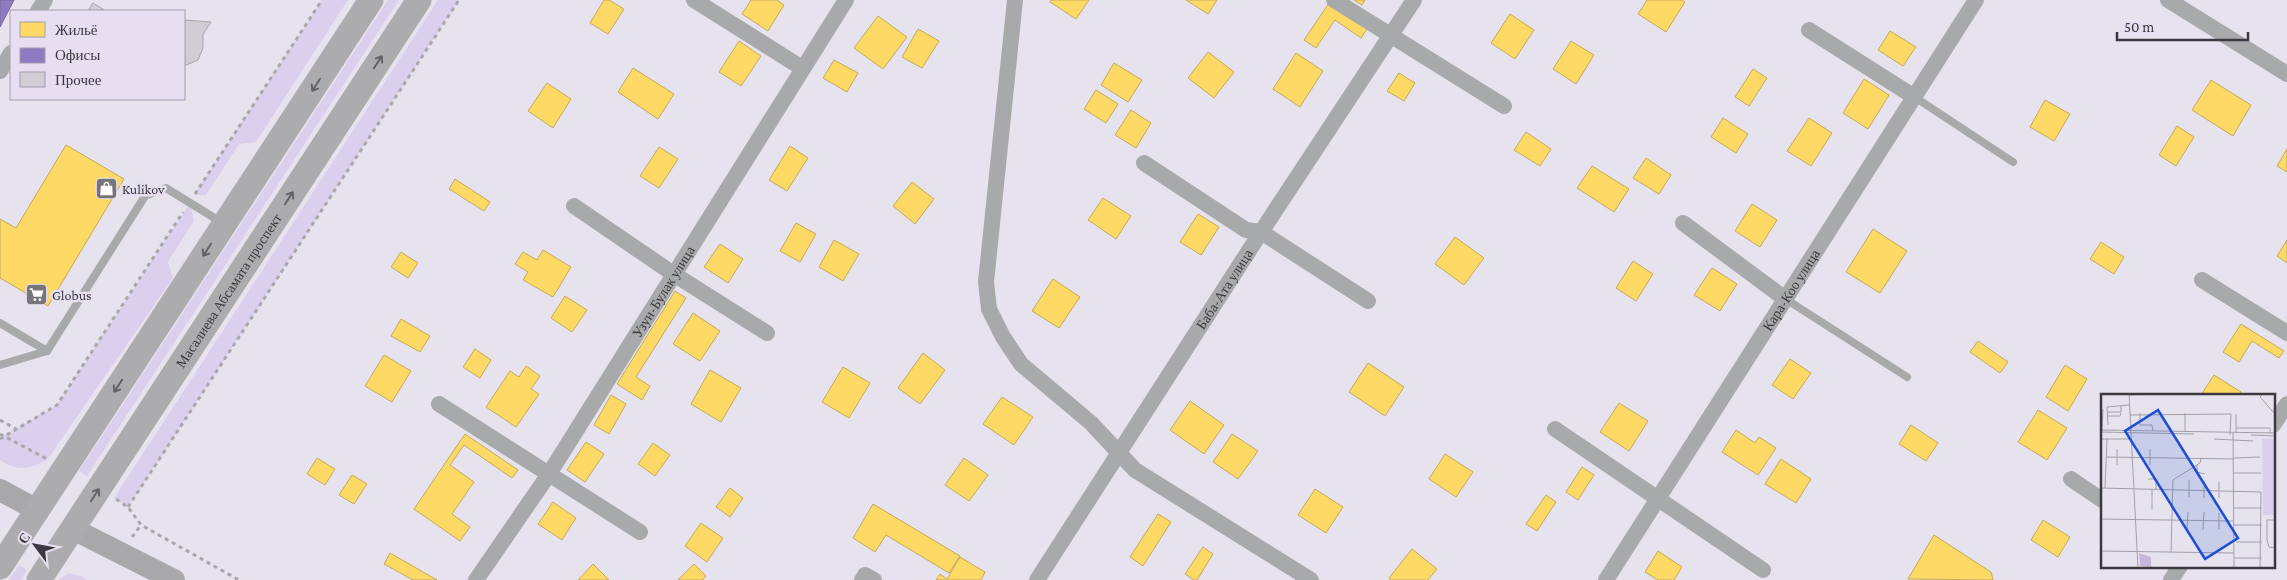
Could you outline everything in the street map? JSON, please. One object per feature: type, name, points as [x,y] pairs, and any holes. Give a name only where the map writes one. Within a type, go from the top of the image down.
[{"type":"main road","points":[[0,567],[371,0]]},
{"type":"main road","name":"Масалиева Абсамата проспект","points":[[39,580],[419,0]]},
{"type":"main road","points":[[36,510],[73,528]]},
{"type":"street","points":[[694,0],[802,68]]},
{"type":"street","name":"Узун-Булак улица","points":[[476,580],[548,474],[846,0]]},
{"type":"street","points":[[1015,0],[986,282],[989,309],[1002,337],[1021,364],[1091,423],[1135,470],[1311,580]]},
{"type":"street","points":[[1334,0],[1504,106]]},
{"type":"street","name":"Баба-Ата улица","points":[[1037,580],[1261,232],[1414,0]]},
{"type":"street","name":"Кара-Коо улица","points":[[1606,580],[1784,298],[1976,0]]},
{"type":"street","points":[[2168,0],[2287,74]]},
{"type":"street","points":[[1809,30],[1913,96]]},
{"type":"street","points":[[0,71],[10,55]]},
{"type":"street","points":[[1144,163],[1246,230],[1261,232],[1368,301]]},
{"type":"street","points":[[574,206],[672,274],[767,333]]},
{"type":"street","points":[[1684,223],[1784,298]]},
{"type":"street","points":[[2202,280],[2287,333]]},
{"type":"street","points":[[439,404],[640,532]]},
{"type":"street","points":[[2274,424],[2287,404]]},
{"type":"street","points":[[1555,429],[1657,500],[1763,570]]},
{"type":"street","points":[[2071,479],[2101,499]]},
{"type":"street","points":[[0,490],[36,510]]},
{"type":"street","points":[[73,528],[152,572],[174,580]]},
{"type":"street","points":[[2171,580],[2179,568]]},
{"type":"street","points":[[862,580],[865,575],[874,580]]},
{"type":"lane","points":[[1913,96],[2014,162]]},
{"type":"lane","points":[[0,365],[47,351],[145,196],[166,188],[224,224]]},
{"type":"lane","points":[[1784,298],[1907,377]]},
{"type":"lane","points":[[0,323],[47,351]]},
{"type":"path","points":[[2,437],[57,405],[322,0]]},
{"type":"path","points":[[128,507],[460,0]]},
{"type":"path","points":[[0,420],[16,429]]},
{"type":"path","points":[[0,434],[2,437],[47,460]]},
{"type":"path","points":[[114,498],[128,507],[141,525],[239,580]]},
{"type":"path","points":[[132,538],[141,525]]},
{"type":"shaded area","points":[[322,0],[348,0],[256,142],[239,144],[206,195],[194,195]]},
{"type":"shaded area","points":[[388,0],[399,0],[87,476],[79,471]]},
{"type":"shaded area","points":[[438,0],[459,0],[128,507],[114,498]]},
{"type":"shaded area","points":[[190,203],[194,221],[168,262],[173,278],[47,460],[29,467],[18,468],[0,460],[0,438],[57,405]]},
{"type":"shaded area","points":[[19,565],[27,570],[21,580],[9,580]]},
{"type":"shaded area","points":[[69,573],[83,577],[86,580],[58,580]]},
{"type":"building: Жильё","points":[[604,0],[609,0],[624,9],[608,34],[590,23]]},
{"type":"building: Жильё","points":[[751,0],[777,0],[784,5],[768,31],[742,14]]},
{"type":"building: Жильё","points":[[1051,0],[1089,0],[1076,19],[1050,2]]},
{"type":"building: Жильё","points":[[1186,0],[1217,0],[1208,14]]},
{"type":"building: Жильё","points":[[1331,0],[1369,26],[1361,38],[1335,20],[1316,48],[1304,40]]},
{"type":"building: Жильё","points":[[1354,0],[1365,0],[1362,5]]},
{"type":"building: Жильё","points":[[1647,0],[1682,0],[1685,2],[1666,32],[1638,14]]},
{"type":"building: Жильё","points":[[1510,14],[1534,30],[1515,59],[1491,43]]},
{"type":"building: Жильё","points":[[878,16],[907,37],[883,69],[854,48]]},
{"type":"building: Жильё","points":[[918,29],[939,41],[922,68],[902,57]]},
{"type":"building: Жильё","points":[[1890,31],[1916,47],[1903,66],[1878,50]]},
{"type":"building: Жильё","points":[[739,41],[761,56],[741,86],[719,72]]},
{"type":"building: Жильё","points":[[1571,41],[1594,55],[1576,84],[1553,69]]},
{"type":"building: Жильё","points":[[1208,52],[1234,72],[1214,98],[1188,78]]},
{"type":"building: Жильё","points":[[1296,53],[1323,71],[1300,107],[1273,89]]},
{"type":"building: Жильё","points":[[834,60],[858,73],[847,92],[823,78]]},
{"type":"building: Жильё","points":[[1114,63],[1142,80],[1128,102],[1101,85]]},
{"type":"building: Жильё","points":[[633,68],[674,94],[658,119],[618,92]]},
{"type":"building: Жильё","points":[[1753,69],[1767,78],[1749,106],[1735,97]]},
{"type":"building: Жильё","points":[[1399,73],[1415,83],[1404,101],[1387,91]]},
{"type":"building: Жильё","points":[[1864,79],[1889,95],[1868,129],[1843,113]]},
{"type":"building: Жильё","points":[[2211,80],[2251,105],[2233,136],[2192,110]]},
{"type":"building: Жильё","points":[[547,83],[571,99],[553,128],[528,111]]},
{"type":"building: Жильё","points":[[1096,90],[1118,104],[1106,123],[1084,109]]},
{"type":"building: Жильё","points":[[2045,100],[2070,114],[2054,141],[2030,127]]},
{"type":"building: Жильё","points":[[1131,110],[1151,123],[1136,148],[1115,135]]},
{"type":"building: Жильё","points":[[1723,118],[1748,134],[1736,153],[1711,137]]},
{"type":"building: Жильё","points":[[1809,118],[1832,133],[1811,166],[1787,151]]},
{"type":"building: Жильё","points":[[2177,126],[2194,137],[2176,166],[2159,155]]},
{"type":"building: Жильё","points":[[1526,132],[1551,149],[1540,166],[1514,150]]},
{"type":"building: Жильё","points":[[66,145],[124,179],[48,306],[0,278],[0,219],[16,228]]},
{"type":"building: Жильё","points":[[790,146],[808,158],[787,191],[769,180]]},
{"type":"building: Жильё","points":[[659,147],[678,159],[659,188],[640,176]]},
{"type":"building: Жильё","points":[[2287,149],[2287,172],[2277,166]]},
{"type":"building: Жильё","points":[[1646,158],[1671,175],[1659,194],[1633,178]]},
{"type":"building: Жильё","points":[[1592,166],[1629,189],[1614,212],[1577,188]]},
{"type":"building: Жильё","points":[[455,179],[490,202],[484,211],[449,189]]},
{"type":"building: Жильё","points":[[912,182],[934,199],[915,224],[893,206]]},
{"type":"building: Жильё","points":[[1103,198],[1131,216],[1116,239],[1088,220]]},
{"type":"building: Жильё","points":[[1752,204],[1777,220],[1760,247],[1735,231]]},
{"type":"building: Жильё","points":[[1198,214],[1219,227],[1201,255],[1180,242]]},
{"type":"building: Жильё","points":[[796,223],[816,234],[800,262],[780,251]]},
{"type":"building: Жильё","points":[[1873,229],[1907,251],[1880,293],[1846,272]]},
{"type":"building: Жильё","points":[[1455,237],[1484,258],[1464,285],[1435,264]]},
{"type":"building: Жильё","points":[[834,240],[859,254],[843,281],[819,267]]},
{"type":"building: Жильё","points":[[2287,240],[2287,263],[2277,256]]},
{"type":"building: Жильё","points":[[2101,242],[2124,257],[2114,274],[2090,259]]},
{"type":"building: Жильё","points":[[720,244],[743,259],[728,283],[704,267]]},
{"type":"building: Жильё","points":[[543,250],[571,267],[553,297],[523,280],[528,272],[515,264],[523,252],[537,260]]},
{"type":"building: Жильё","points":[[401,252],[418,263],[408,278],[391,267]]},
{"type":"building: Жильё","points":[[1633,261],[1653,274],[1636,301],[1616,288]]},
{"type":"building: Жильё","points":[[1712,268],[1737,284],[1720,311],[1694,295]]},
{"type":"building: Жильё","points":[[1053,279],[1080,297],[1059,328],[1032,311]]},
{"type":"building: Жильё","points":[[675,291],[686,298],[636,377],[650,386],[642,400],[617,384]]},
{"type":"building: Жильё","points":[[565,296],[587,310],[572,332],[551,318]]},
{"type":"building: Жильё","points":[[693,313],[720,331],[700,361],[673,344]]},
{"type":"building: Жильё","points":[[401,319],[430,336],[420,352],[391,336]]},
{"type":"building: Жильё","points":[[2241,324],[2284,351],[2279,358],[2252,341],[2239,362],[2223,352]]},
{"type":"building: Жильё","points":[[1978,341],[2008,362],[2000,373],[1970,352]]},
{"type":"building: Жильё","points":[[475,349],[491,360],[480,378],[463,367]]},
{"type":"building: Жильё","points":[[923,353],[945,370],[920,404],[898,388]]},
{"type":"building: Жильё","points":[[384,355],[411,371],[392,402],[365,386]]},
{"type":"building: Жильё","points":[[1790,359],[1811,373],[1793,399],[1772,385]]},
{"type":"building: Жильё","points":[[1368,363],[1404,387],[1385,416],[1349,392]]},
{"type":"building: Жильё","points":[[2065,365],[2087,379],[2068,411],[2046,397]]},
{"type":"building: Жильё","points":[[526,366],[540,376],[531,389],[539,394],[516,427],[486,407],[510,371],[519,377]]},
{"type":"building: Жильё","points":[[843,367],[870,383],[849,418],[822,402]]},
{"type":"building: Жильё","points":[[710,370],[741,388],[721,422],[691,404]]},
{"type":"building: Жильё","points":[[2214,375],[2241,392],[2240,394],[2202,394]]},
{"type":"building: Жильё","points":[[611,395],[626,404],[609,434],[594,425]]},
{"type":"building: Жильё","points":[[1002,397],[1033,417],[1014,445],[983,424]]},
{"type":"building: Жильё","points":[[1190,401],[1224,425],[1204,454],[1170,430]]},
{"type":"building: Жильё","points":[[1619,403],[1648,421],[1629,451],[1600,432]]},
{"type":"building: Жильё","points":[[2038,410],[2067,428],[2047,460],[2018,442]]},
{"type":"building: Жильё","points":[[1911,425],[1938,443],[1926,461],[1899,444]]},
{"type":"building: Жильё","points":[[1736,430],[1755,443],[1759,437],[1776,448],[1758,475],[1722,452]]},
{"type":"building: Жильё","points":[[465,434],[518,470],[512,478],[464,445],[450,465],[474,482],[452,514],[470,527],[460,541],[414,509]]},
{"type":"building: Жильё","points":[[1232,434],[1258,451],[1238,479],[1213,462]]},
{"type":"building: Жильё","points":[[586,442],[604,454],[585,482],[567,470]]},
{"type":"building: Жильё","points":[[653,443],[670,455],[655,476],[638,464]]},
{"type":"building: Жильё","points":[[1445,454],[1473,472],[1456,497],[1429,479]]},
{"type":"building: Жильё","points":[[317,458],[335,469],[325,485],[307,474]]},
{"type":"building: Жильё","points":[[964,458],[988,475],[969,501],[945,485]]},
{"type":"building: Жильё","points":[[1781,459],[1811,479],[1796,503],[1765,484]]},
{"type":"building: Жильё","points":[[1582,467],[1594,475],[1578,500],[1566,492]]},
{"type":"building: Жильё","points":[[352,475],[367,484],[354,504],[339,495]]},
{"type":"building: Жильё","points":[[730,488],[743,498],[730,517],[716,507]]},
{"type":"building: Жильё","points":[[1315,489],[1343,507],[1326,533],[1298,515]]},
{"type":"building: Жильё","points":[[1546,495],[1556,502],[1537,531],[1526,524]]},
{"type":"building: Жильё","points":[[553,502],[576,518],[562,540],[538,524]]},
{"type":"building: Жильё","points":[[873,504],[960,556],[949,573],[886,535],[875,552],[853,538]]},
{"type":"building: Жильё","points":[[1158,514],[1171,522],[1143,566],[1130,557]]},
{"type":"building: Жильё","points":[[2043,520],[2070,537],[2058,557],[2031,540]]},
{"type":"building: Жильё","points":[[701,523],[723,538],[707,562],[685,546]]},
{"type":"building: Жильё","points":[[1934,535],[1991,572],[1993,580],[1908,579]]},
{"type":"building: Жильё","points":[[1203,547],[1213,554],[1197,580],[1194,580],[1185,574]]},
{"type":"building: Жильё","points":[[1412,549],[1437,569],[1428,580],[1391,580],[1389,578]]},
{"type":"building: Жильё","points":[[1658,551],[1682,567],[1674,580],[1658,580],[1645,572]]},
{"type":"building: Жильё","points":[[390,553],[437,580],[413,580],[384,564]]},
{"type":"building: Жильё","points":[[960,557],[985,572],[981,580],[936,580],[940,574],[947,579]]},
{"type":"building: Жильё","points":[[593,564],[609,580],[578,580]]},
{"type":"building: Жильё","points":[[694,564],[706,576],[702,580],[678,580]]},
{"type":"building: Офисы","points":[[0,0],[14,0],[0,27]]},
{"type":"building: Прочее","points":[[93,3],[104,10],[89,10]]},
{"type":"building: Прочее","points":[[185,20],[211,22],[203,34],[203,48],[198,60],[185,66]]},
{"type":"place","name":"Kulikov","points":[[106,189]]},
{"type":"place","name":"Globus","points":[[36,295]]}]
